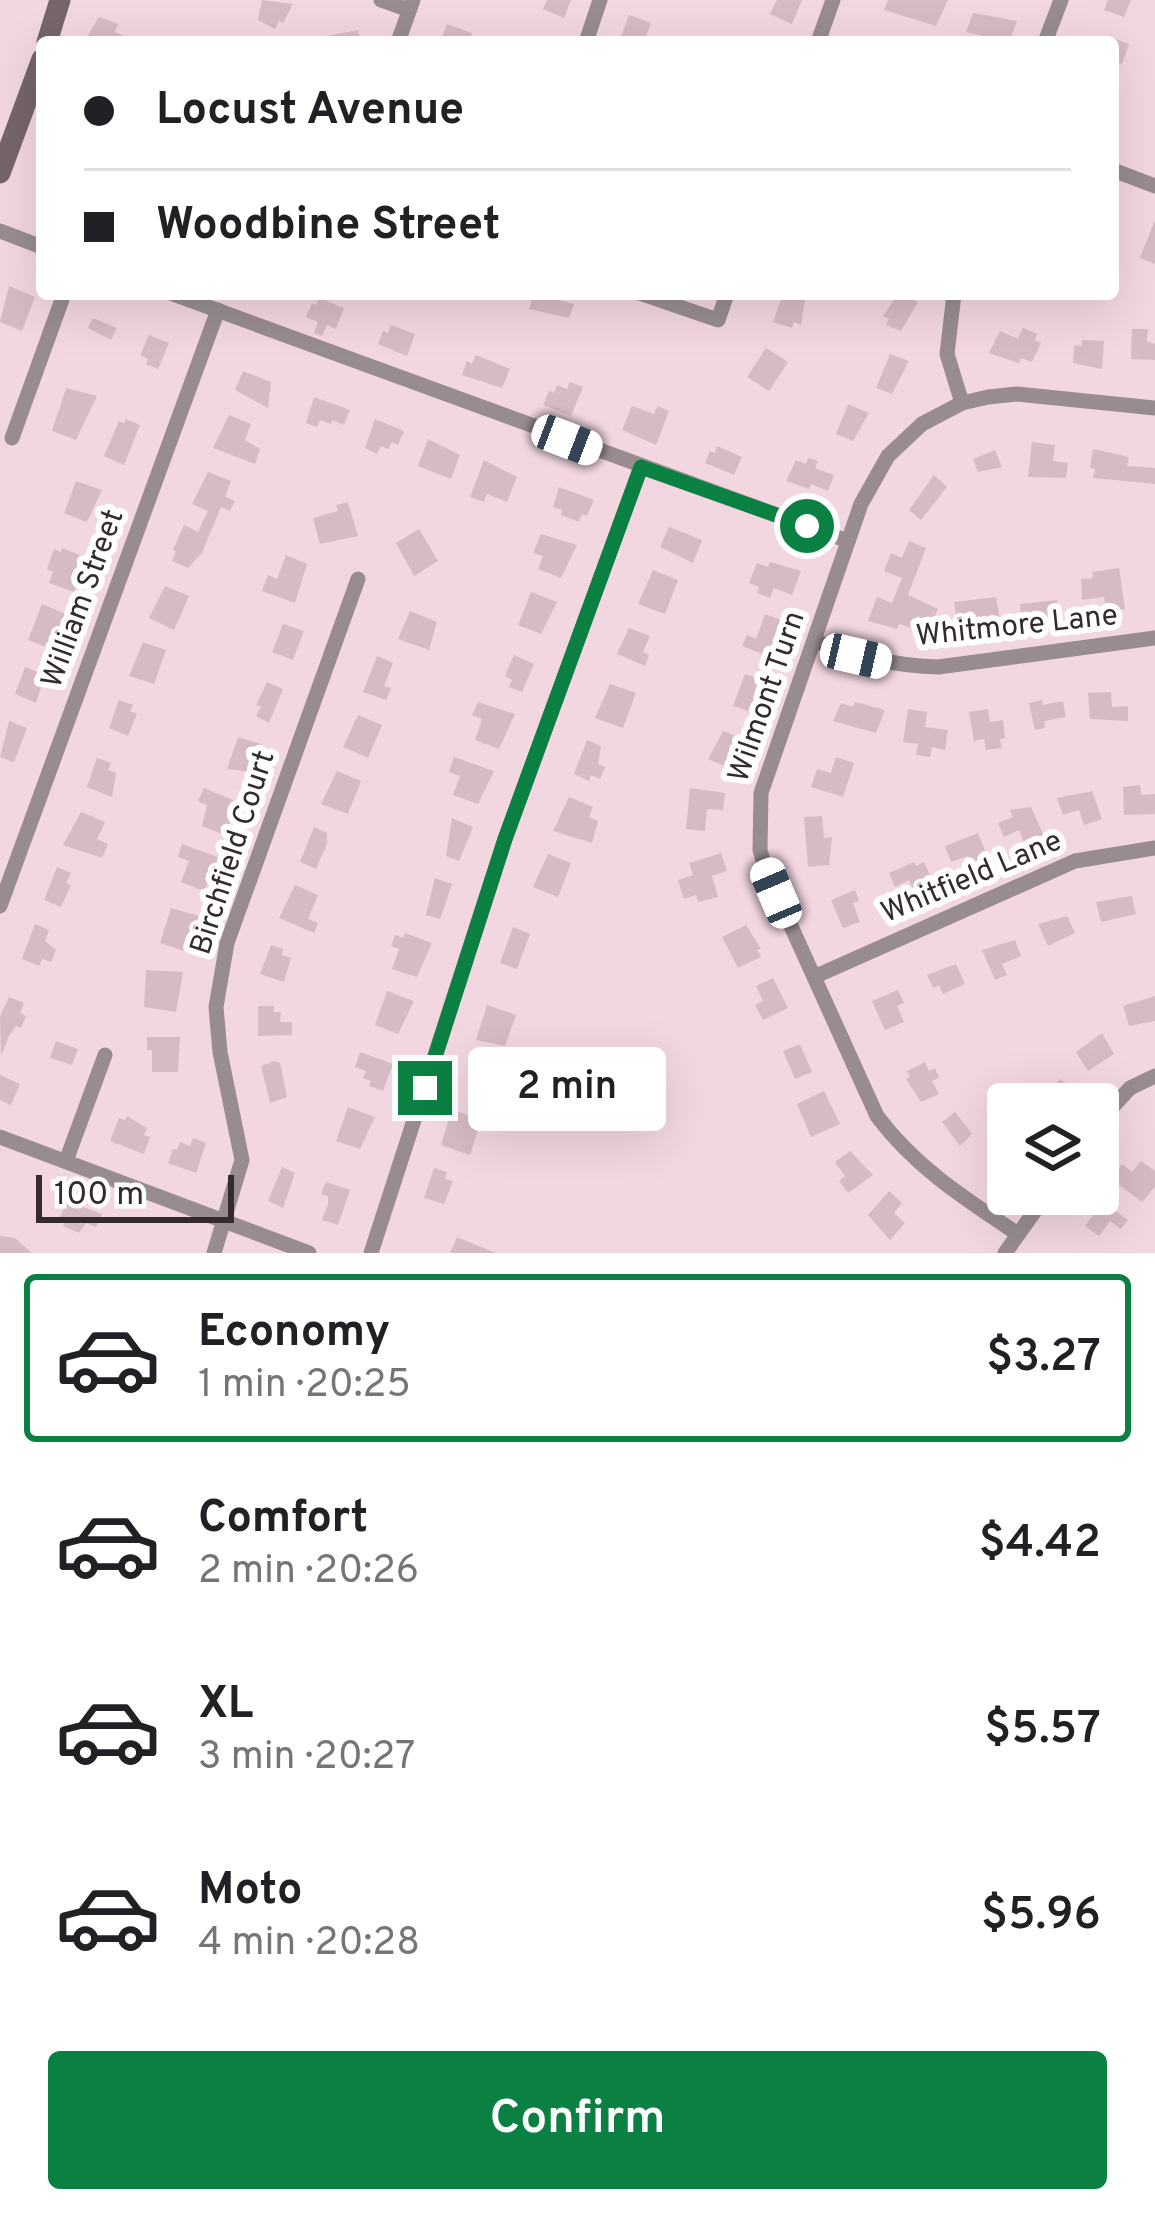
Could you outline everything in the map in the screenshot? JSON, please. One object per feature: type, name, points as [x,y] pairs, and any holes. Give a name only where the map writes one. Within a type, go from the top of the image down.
[{"type":"street","points":[[49,36],[60,0]]},
{"type":"street","points":[[381,0],[411,5],[400,36]]},
{"type":"street","points":[[588,36],[600,0]]},
{"type":"street","points":[[820,36],[833,0]]},
{"type":"street","points":[[1047,36],[1061,0]]},
{"type":"street","points":[[0,173],[36,75]]},
{"type":"street","points":[[1119,172],[1155,186]]},
{"type":"street","points":[[0,231],[36,245]]},
{"type":"street","points":[[12,438],[62,300]]},
{"type":"street","points":[[189,300],[848,541]]},
{"type":"street","points":[[660,300],[718,320],[726,300]]},
{"type":"street","points":[[953,300],[947,354],[962,403]]},
{"type":"street","name":"William Street","points":[[0,906],[218,310]]},
{"type":"street","name":"Wilmont Turn","points":[[1018,1234],[936,1179],[897,1144],[877,1115],[766,871],[759,826],[761,793],[817,642],[848,541],[888,456],[922,424],[962,403],[1017,394],[1155,408]]},
{"type":"street","points":[[371,1253],[505,839],[641,467]]},
{"type":"street","name":"Birchfield Court","points":[[214,1253],[242,1160],[216,1007],[227,943],[358,579]]},
{"type":"street","name":"Whitmore Lane","points":[[817,642],[905,667],[938,668],[1155,638]]},
{"type":"street","name":"Whitfield Lane","points":[[816,976],[1075,860],[1155,848]]},
{"type":"street","points":[[66,1161],[105,1054]]},
{"type":"street","points":[[1119,1100],[1130,1088],[1155,1076]]},
{"type":"street","points":[[0,1137],[309,1253]]},
{"type":"street","points":[[1005,1253],[1032,1215]]},
{"type":"building","points":[[262,0],[293,4],[275,29],[258,20]]},
{"type":"building","points":[[547,0],[571,0],[564,18],[543,9]]},
{"type":"building","points":[[777,0],[802,0],[792,24],[770,14]]},
{"type":"building","points":[[888,0],[948,0],[936,26],[884,10]]},
{"type":"building","points":[[1108,0],[1131,0],[1124,17],[1104,10]]},
{"type":"building","points":[[973,13],[1017,21],[1011,36],[966,32]]},
{"type":"building","points":[[629,15],[651,23],[646,36],[621,36]]},
{"type":"building","points":[[99,17],[118,24],[115,32],[125,36],[88,36]]},
{"type":"building","points":[[447,24],[472,33],[471,36],[442,36]]},
{"type":"building","points":[[358,30],[360,36],[327,36]]},
{"type":"building","points":[[1119,40],[1129,44],[1119,63]]},
{"type":"building","points":[[1155,222],[1155,264],[1140,258]]},
{"type":"building","points":[[9,286],[35,297],[22,331],[0,322]]},
{"type":"building","points":[[324,300],[344,308],[336,329],[327,325],[322,336],[314,333],[318,322],[306,317],[312,303]]},
{"type":"building","points":[[532,300],[574,304],[569,318],[529,309]]},
{"type":"building","points":[[781,300],[805,300],[801,325],[794,322],[792,328],[773,322]]},
{"type":"building","points":[[894,300],[918,302],[901,331],[886,325],[889,319],[883,316]]},
{"type":"building","points":[[93,318],[117,328],[111,340],[88,328]]},
{"type":"building","points":[[391,325],[415,334],[407,356],[378,344]]},
{"type":"building","points":[[1023,328],[1037,334],[1035,340],[1041,343],[1032,362],[1021,358],[1019,363],[989,353],[1000,331],[1018,339]]},
{"type":"building","points":[[1132,329],[1148,329],[1147,341],[1155,344],[1155,360],[1131,359]]},
{"type":"building","points":[[149,335],[169,343],[158,369],[140,355]]},
{"type":"building","points":[[1082,340],[1104,341],[1102,369],[1073,363],[1074,345],[1082,346]]},
{"type":"building","points":[[766,348],[788,362],[769,391],[747,377]]},
{"type":"building","points":[[890,354],[909,361],[892,394],[876,388]]},
{"type":"building","points":[[476,355],[510,369],[502,388],[462,375],[467,361],[472,364]]},
{"type":"building","points":[[243,371],[271,382],[268,408],[235,390]]},
{"type":"building","points":[[570,382],[583,387],[571,416],[543,405],[549,391],[554,393],[557,385],[567,389]]},
{"type":"building","points":[[66,388],[97,396],[76,440],[52,431]]},
{"type":"building","points":[[314,397],[350,410],[344,425],[332,420],[331,424],[320,420],[317,427],[306,423]]},
{"type":"building","points":[[848,404],[869,413],[853,441],[836,434]]},
{"type":"building","points":[[632,406],[654,414],[657,406],[669,411],[656,445],[622,430]]},
{"type":"building","points":[[229,415],[251,424],[245,440],[260,449],[255,464],[213,448]]},
{"type":"building","points":[[375,419],[404,431],[398,445],[381,446],[377,454],[365,448]]},
{"type":"building","points":[[119,421],[140,425],[124,465],[104,456]]},
{"type":"building","points":[[428,439],[460,455],[451,479],[418,466]]},
{"type":"building","points":[[1032,442],[1055,445],[1053,461],[1068,463],[1066,478],[1028,477]]},
{"type":"building","points":[[717,446],[742,457],[734,475],[705,463]]},
{"type":"building","points":[[1093,449],[1129,457],[1127,466],[1155,468],[1155,484],[1093,478]]},
{"type":"building","points":[[995,450],[1002,467],[978,472],[973,459]]},
{"type":"building","points":[[808,458],[818,461],[815,468],[834,475],[828,491],[786,481],[796,460],[806,464]]},
{"type":"building","points":[[484,460],[517,477],[507,502],[487,494],[484,502],[470,497]]},
{"type":"building","points":[[208,472],[231,481],[225,497],[235,501],[230,511],[221,507],[202,553],[188,568],[172,561],[173,550],[184,525],[198,532],[208,511],[192,504]]},
{"type":"building","points":[[934,475],[947,487],[921,520],[909,510]]},
{"type":"building","points":[[76,481],[102,490],[87,522],[64,513]]},
{"type":"building","points":[[559,487],[594,500],[579,522],[553,507]]},
{"type":"building","points":[[348,502],[358,536],[320,544],[313,518],[338,511],[336,505]]},
{"type":"building","points":[[669,527],[702,540],[693,563],[660,547]]},
{"type":"building","points":[[419,529],[438,561],[414,576],[396,543]]},
{"type":"building","points":[[541,534],[577,545],[561,578],[538,569],[543,556],[533,553]]},
{"type":"building","points":[[909,541],[926,548],[908,595],[938,609],[932,622],[917,616],[912,628],[899,624],[897,629],[868,621],[877,597],[892,603],[902,578],[884,571],[891,553],[902,558]]},
{"type":"building","points":[[62,548],[90,559],[74,592],[49,583],[53,572],[47,569],[54,549],[61,552]]},
{"type":"building","points":[[286,555],[307,564],[295,603],[262,591],[268,575],[277,579]]},
{"type":"building","points":[[770,562],[801,571],[792,595],[774,588],[770,598],[749,583],[757,563],[768,567]]},
{"type":"building","points":[[1119,568],[1125,609],[1106,612],[1104,597],[1082,600],[1081,579],[1093,578],[1092,572]]},
{"type":"building","points":[[653,570],[678,580],[665,614],[638,604]]},
{"type":"building","points":[[165,586],[189,596],[174,630],[149,618]]},
{"type":"building","points":[[531,592],[557,602],[541,634],[518,625]]},
{"type":"building","points":[[996,597],[1001,626],[983,629],[980,616],[957,620],[954,602]]},
{"type":"building","points":[[1057,600],[1059,619],[1021,621],[1020,604]]},
{"type":"building","points":[[42,604],[68,615],[51,649],[28,640]]},
{"type":"building","points":[[410,611],[437,622],[429,650],[398,639]]},
{"type":"building","points":[[765,614],[784,621],[768,656],[742,646],[747,635],[756,639]]},
{"type":"building","points":[[283,624],[304,631],[293,660],[272,652]]},
{"type":"building","points":[[629,628],[650,636],[643,652],[649,655],[645,666],[617,654]]},
{"type":"building","points":[[143,642],[166,650],[154,684],[129,676]]},
{"type":"building","points":[[514,655],[534,664],[522,692],[509,687],[512,680],[505,676]]},
{"type":"building","points":[[377,656],[393,663],[384,686],[391,688],[386,700],[363,692]]},
{"type":"building","points":[[25,667],[45,675],[36,703],[15,694]]},
{"type":"building","points":[[745,674],[763,680],[748,711],[733,706]]},
{"type":"building","points":[[267,682],[283,689],[269,723],[256,716]]},
{"type":"building","points":[[610,684],[636,693],[623,728],[595,718]]},
{"type":"building","points":[[1111,692],[1112,707],[1128,706],[1128,721],[1090,719],[1088,693]]},
{"type":"building","points":[[119,700],[133,705],[130,711],[137,714],[128,736],[109,728]]},
{"type":"building","points":[[1042,700],[1043,705],[1063,701],[1066,717],[1044,721],[1045,728],[1035,730],[1029,703]]},
{"type":"building","points":[[478,702],[515,714],[499,749],[475,740],[482,719],[472,715]]},
{"type":"building","points":[[855,702],[885,710],[876,733],[833,721],[841,703],[853,707]]},
{"type":"building","points":[[908,709],[927,712],[925,727],[948,730],[945,750],[932,747],[930,757],[916,755],[918,744],[903,742]]},
{"type":"building","points":[[988,709],[990,722],[1003,720],[1002,748],[986,750],[984,739],[974,741],[969,712]]},
{"type":"building","points":[[358,715],[382,725],[368,758],[343,747]]},
{"type":"building","points":[[9,721],[27,728],[14,762],[0,757]]},
{"type":"building","points":[[723,731],[744,739],[729,768],[708,759]]},
{"type":"building","points":[[238,737],[261,744],[251,772],[227,769]]},
{"type":"building","points":[[587,740],[601,746],[598,764],[605,767],[600,779],[591,775],[589,781],[574,774]]},
{"type":"building","points":[[454,757],[494,771],[478,804],[453,795],[460,776],[449,772]]},
{"type":"building","points":[[836,757],[854,763],[843,797],[811,787],[817,769],[831,773]]},
{"type":"building","points":[[97,758],[111,763],[108,770],[116,773],[112,797],[87,787]]},
{"type":"building","points":[[337,771],[361,781],[348,814],[321,804]]},
{"type":"building","points":[[1140,785],[1141,795],[1155,794],[1155,814],[1124,815],[1123,787]]},
{"type":"building","points":[[204,788],[240,803],[224,835],[202,826],[207,805],[198,801]]},
{"type":"building","points":[[690,788],[725,793],[723,810],[707,809],[705,831],[686,829]]},
{"type":"building","points":[[1092,791],[1102,819],[1084,825],[1079,810],[1063,815],[1057,798]]},
{"type":"building","points":[[569,797],[593,807],[589,817],[598,821],[592,843],[553,831]]},
{"type":"building","points":[[1031,807],[1044,836],[1025,845],[1019,830],[1004,837],[998,823],[1013,817],[1010,810]]},
{"type":"building","points":[[81,812],[105,822],[97,839],[108,844],[102,858],[63,845]]},
{"type":"building","points":[[822,816],[824,838],[832,837],[829,865],[808,867],[804,817]]},
{"type":"building","points":[[452,818],[473,827],[459,861],[446,856]]},
{"type":"building","points":[[314,827],[327,833],[316,869],[300,862]]},
{"type":"building","points":[[978,833],[989,861],[973,867],[968,856],[951,862],[945,846]]},
{"type":"building","points":[[182,844],[220,858],[204,891],[181,882],[189,861],[178,857]]},
{"type":"building","points":[[721,853],[727,871],[712,876],[718,897],[698,902],[696,895],[684,899],[678,880],[693,875],[689,863]]},
{"type":"building","points":[[548,854],[571,863],[558,897],[533,887]]},
{"type":"building","points":[[914,862],[916,866],[924,862],[935,886],[916,895],[909,880],[895,887],[889,873]]},
{"type":"building","points":[[57,867],[71,873],[61,907],[44,900]]},
{"type":"building","points":[[435,878],[452,884],[440,919],[426,915]]},
{"type":"building","points":[[295,885],[318,895],[308,919],[318,923],[314,933],[279,918]]},
{"type":"building","points":[[855,890],[859,901],[853,903],[860,922],[843,928],[831,900]]},
{"type":"building","points":[[1132,896],[1136,914],[1101,922],[1096,902]]},
{"type":"building","points":[[171,908],[199,916],[184,951],[160,943]]},
{"type":"building","points":[[1067,916],[1075,933],[1048,946],[1038,924]]},
{"type":"building","points":[[35,924],[49,930],[45,941],[56,950],[51,962],[42,959],[39,966],[22,959]]},
{"type":"building","points":[[746,925],[761,957],[738,968],[722,937]]},
{"type":"building","points":[[513,927],[530,934],[517,969],[500,963]]},
{"type":"building","points":[[405,933],[432,943],[417,977],[392,969],[399,949],[391,946],[395,935],[403,938]]},
{"type":"building","points":[[1015,940],[1021,956],[1002,964],[1007,975],[995,980],[982,950]]},
{"type":"building","points":[[271,945],[291,958],[284,982],[260,974]]},
{"type":"building","points":[[956,964],[965,984],[943,994],[939,985],[933,988],[927,975]]},
{"type":"building","points":[[146,970],[183,972],[176,1012],[144,1007]]},
{"type":"building","points":[[773,978],[788,1008],[763,1020],[755,1005],[763,1001],[756,986]]},
{"type":"building","points":[[898,990],[904,1003],[897,1006],[904,1022],[885,1030],[872,1001]]},
{"type":"building","points":[[387,991],[414,1001],[398,1034],[375,1025]]},
{"type":"building","points":[[1155,996],[1155,1021],[1129,1026],[1123,1006]]},
{"type":"building","points":[[9,997],[24,1003],[20,1013],[26,1016],[21,1028],[16,1026],[9,1036],[1,1056],[0,1016]]},
{"type":"building","points":[[487,1005],[516,1015],[505,1046],[476,1040]]},
{"type":"building","points":[[258,1006],[274,1006],[274,1012],[281,1012],[280,1022],[292,1022],[292,1035],[258,1036]]},
{"type":"building","points":[[1102,1033],[1114,1054],[1088,1071],[1076,1052]]},
{"type":"building","points":[[147,1037],[180,1037],[178,1072],[152,1072]]},
{"type":"building","points":[[56,1041],[78,1049],[72,1065],[50,1058]]},
{"type":"building","points":[[800,1044],[812,1072],[795,1079],[783,1051]]},
{"type":"building","points":[[360,1052],[393,1064],[383,1091],[369,1086],[371,1081],[363,1078],[366,1071],[355,1067]]},
{"type":"building","points":[[925,1062],[929,1071],[935,1068],[939,1078],[932,1081],[939,1094],[921,1102],[906,1079],[910,1077],[907,1071]]},
{"type":"building","points":[[280,1063],[287,1097],[270,1103],[261,1066]]},
{"type":"building","points":[[0,1075],[20,1084],[11,1105],[0,1100]]},
{"type":"building","points":[[824,1091],[840,1124],[811,1137],[797,1104]]},
{"type":"building","points":[[348,1107],[375,1117],[360,1149],[336,1141]]},
{"type":"building","points":[[452,1109],[474,1118],[471,1128],[478,1130],[470,1155],[441,1145]]},
{"type":"building","points":[[955,1112],[972,1134],[960,1146],[942,1122]]},
{"type":"building","points":[[127,1116],[147,1128],[144,1135],[150,1137],[144,1154],[110,1141],[119,1118]]},
{"type":"building","points":[[193,1138],[206,1143],[196,1173],[168,1163],[180,1142],[190,1146]]},
{"type":"building","points":[[850,1151],[873,1175],[848,1193],[839,1181],[845,1176],[835,1162]]},
{"type":"building","points":[[1141,1161],[1155,1171],[1155,1187],[1142,1202],[1119,1185],[1122,1164],[1132,1172]]},
{"type":"building","points":[[282,1167],[295,1173],[283,1208],[268,1201]]},
{"type":"building","points":[[434,1168],[447,1172],[445,1179],[453,1181],[444,1204],[424,1198]]},
{"type":"building","points":[[326,1182],[350,1190],[338,1225],[322,1220],[328,1204],[328,1196],[321,1194]]},
{"type":"building","points":[[889,1191],[902,1203],[894,1213],[905,1223],[890,1240],[868,1215]]},
{"type":"building","points":[[67,1201],[102,1214],[96,1227],[86,1223],[79,1233],[63,1226],[66,1220],[60,1217]]},
{"type":"building","points":[[1119,1214],[1128,1220],[1121,1229],[1110,1221],[1099,1236],[1085,1226],[1093,1215]]},
{"type":"building","points":[[0,1236],[15,1238],[32,1253],[0,1253]]},
{"type":"building","points":[[457,1237],[496,1253],[450,1253]]},
{"type":"route","points":[[425,1088],[505,839],[641,467],[807,526]]}]
